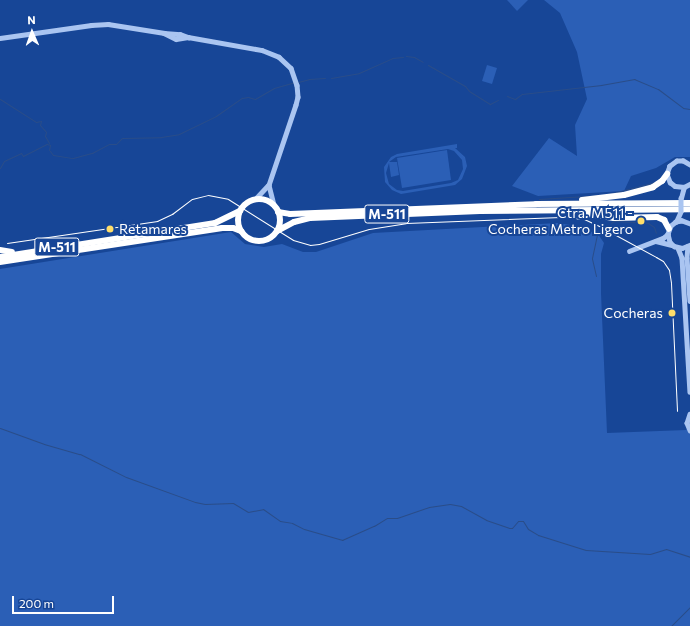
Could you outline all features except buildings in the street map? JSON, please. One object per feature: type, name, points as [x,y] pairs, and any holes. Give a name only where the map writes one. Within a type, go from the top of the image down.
[{"type":"highway","points":[[536,204],[596,199],[631,193],[655,186],[667,174]]},
{"type":"highway","points":[[256,199],[266,200],[274,206],[278,212],[280,222],[277,231]]},
{"type":"highway","name":"M-511","points":[[0,256],[215,223],[240,211],[246,202],[256,199]]},
{"type":"highway","name":"M-511","points":[[278,212],[290,214],[536,204],[690,203]]},
{"type":"highway","name":"M-511","points":[[0,262],[222,228],[233,228],[249,238],[259,241],[269,238],[277,231],[294,222],[310,218],[472,211],[690,209]]},
{"type":"highway","points":[[240,211],[238,221],[241,232]]},
{"type":"highway","points":[[563,211],[614,218],[657,217],[664,220],[668,231]]},
{"type":"highway","points":[[0,250],[22,252]]},
{"type":"street","points":[[0,38],[108,24],[164,33],[176,39],[188,38],[272,53],[284,60],[290,68],[296,82],[298,97],[269,185],[256,199]]},
{"type":"street","points":[[690,165],[683,161],[677,161],[670,166],[667,174],[670,182],[678,187],[684,187],[690,184]]},
{"type":"street","points":[[269,185],[274,206]]},
{"type":"street","points":[[629,251],[656,241],[676,222],[681,211],[681,198],[678,187]]},
{"type":"street","points":[[681,198],[684,187]]},
{"type":"street","points":[[681,211],[688,223]]},
{"type":"street","points":[[676,222],[688,223]]},
{"type":"street","points":[[668,231],[672,245]]},
{"type":"street","points":[[656,241],[678,248],[682,258],[690,392]]},
{"type":"street","points":[[678,248],[689,245],[687,258],[690,301]]},
{"type":"street","points":[[690,414],[687,423],[690,430]]},
{"type":"shaded area","points":[[507,0],[528,0],[517,11]]},
{"type":"shaded area","points":[[544,0],[690,0],[690,157],[675,157],[656,168],[631,176],[624,191],[538,196],[512,186],[549,138],[577,156],[575,125],[587,99],[577,52],[560,13]]},
{"type":"shaded area","points":[[487,65],[497,68],[492,84],[482,81]]},
{"type":"shaded area","points":[[457,144],[457,148],[455,148],[465,157],[467,166],[462,179],[455,185],[401,194],[392,190],[385,182],[384,167],[391,157],[397,154]],"holes":[[[448,149],[454,151],[462,160],[463,169],[458,180],[451,183],[403,191],[397,190],[389,184],[386,173],[389,163],[391,177],[399,175],[397,162],[389,162],[396,157]]]},
{"type":"shaded area","points":[[447,150],[451,180],[402,188],[397,158]]},
{"type":"shaded area","points":[[558,223],[576,226],[598,234],[604,243],[601,254],[601,293],[607,433],[686,430],[690,424],[690,626],[0,626],[0,269],[231,232],[245,244],[264,247],[282,244],[303,252],[316,252],[373,233]]},
{"type":"waterway","points":[[406,56],[414,57],[423,62]]},
{"type":"waterway","points":[[331,78],[359,73],[392,58],[403,57]]},
{"type":"waterway","points":[[428,65],[465,86],[469,91],[490,104],[498,100]]},
{"type":"waterway","points":[[298,82],[309,79],[325,78]]},
{"type":"waterway","points":[[507,96],[515,99],[522,94],[601,85],[634,79],[658,89],[683,108],[690,109]]},
{"type":"waterway","points":[[50,151],[53,155],[73,158],[92,153],[109,144],[116,144],[122,138],[161,137],[179,134],[216,116],[242,98],[248,97],[255,99],[274,88],[295,82]]},
{"type":"waterway","points":[[0,99],[36,122],[41,121],[40,125],[46,132],[45,136],[49,143]]},
{"type":"waterway","points":[[0,168],[4,161],[21,153],[23,156],[47,144],[50,145],[49,150]]},
{"type":"waterway","points":[[609,194],[655,182]]},
{"type":"waterway","points":[[539,199],[602,195]]},
{"type":"waterway","points":[[611,223],[614,221],[648,223],[654,227],[656,233]]},
{"type":"waterway","points":[[596,276],[592,258],[597,235]]},
{"type":"waterway","points":[[0,428],[44,444],[80,454],[126,477],[195,502],[205,504],[233,503],[248,512],[263,509],[280,521],[292,523],[304,529],[342,540],[374,526],[387,518],[397,518],[429,507],[450,504],[461,506],[486,520],[509,528],[512,528],[518,521],[523,521],[528,529],[538,535],[586,550],[650,554],[666,549],[690,557]]},
{"type":"waterway","points":[[671,626],[690,607]]},
{"type":"tram line","points":[[7,243],[157,221],[172,214],[192,199],[208,195],[228,199],[293,240],[310,245],[319,244],[369,229],[406,223],[561,217],[584,219],[663,261],[669,270],[671,283],[677,411]]},
{"type":"place","name":"Ctra. M511 - Cocheras Metro Ligero","points":[[641,221]]},
{"type":"place","name":"Retamares","points":[[110,229]]},
{"type":"place","name":"Cocheras","points":[[672,313]]}]
